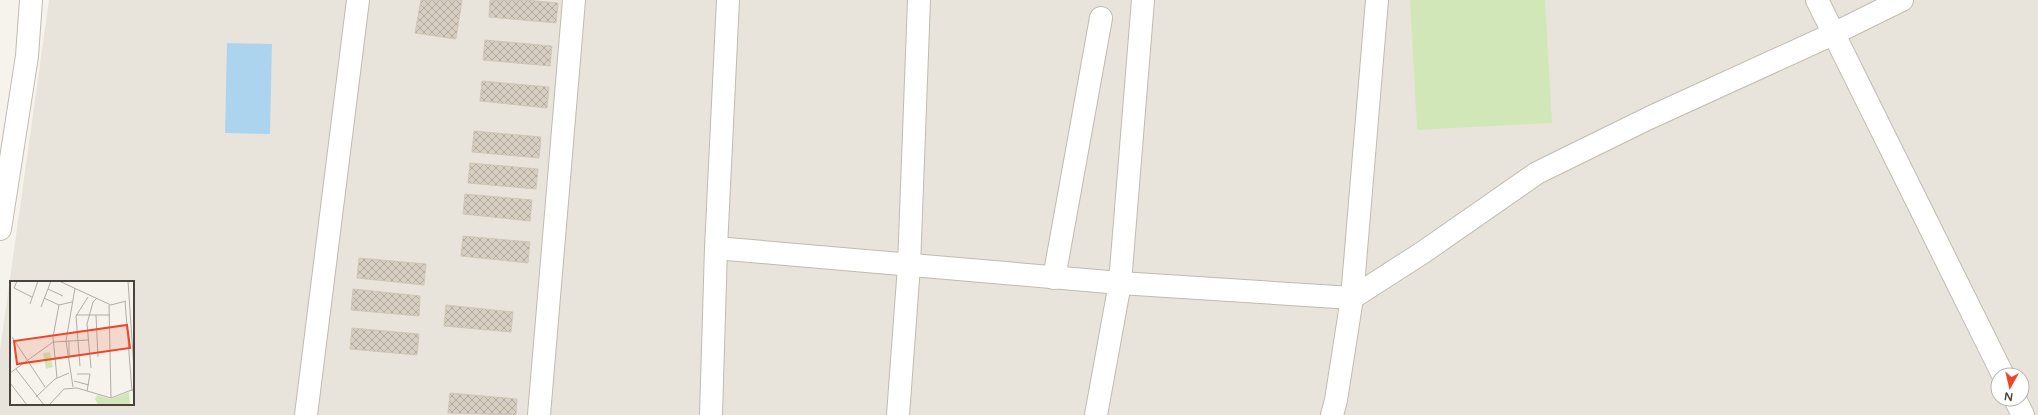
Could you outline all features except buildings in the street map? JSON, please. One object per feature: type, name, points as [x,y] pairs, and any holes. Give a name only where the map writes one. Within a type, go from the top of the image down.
[{"type":"street","points":[[0,229],[27,56],[31,0]]},
{"type":"street","points":[[306,415],[358,0]]},
{"type":"street","points":[[539,415],[574,0]]},
{"type":"street","points":[[711,415],[716,248],[728,0]]},
{"type":"street","points":[[898,415],[909,266],[919,0]]},
{"type":"street","points":[[1096,415],[1120,283],[1143,0]]},
{"type":"street","points":[[1332,415],[1336,400],[1352,298],[1377,0]]},
{"type":"street","points":[[1817,0],[1999,367]]},
{"type":"street","points":[[716,248],[1054,278],[1352,298],[1422,253],[1537,173],[1649,118],[1833,34],[1902,0]]},
{"type":"street","points":[[1054,278],[1101,18]]},
{"type":"shaded area","points":[[49,0],[2038,0],[2038,415],[0,415],[0,350]]},
{"type":"green space","points":[[1410,0],[1545,0],[1552,123],[1417,130]]},
{"type":"water","points":[[227,43],[272,44],[270,134],[225,133]]}]
